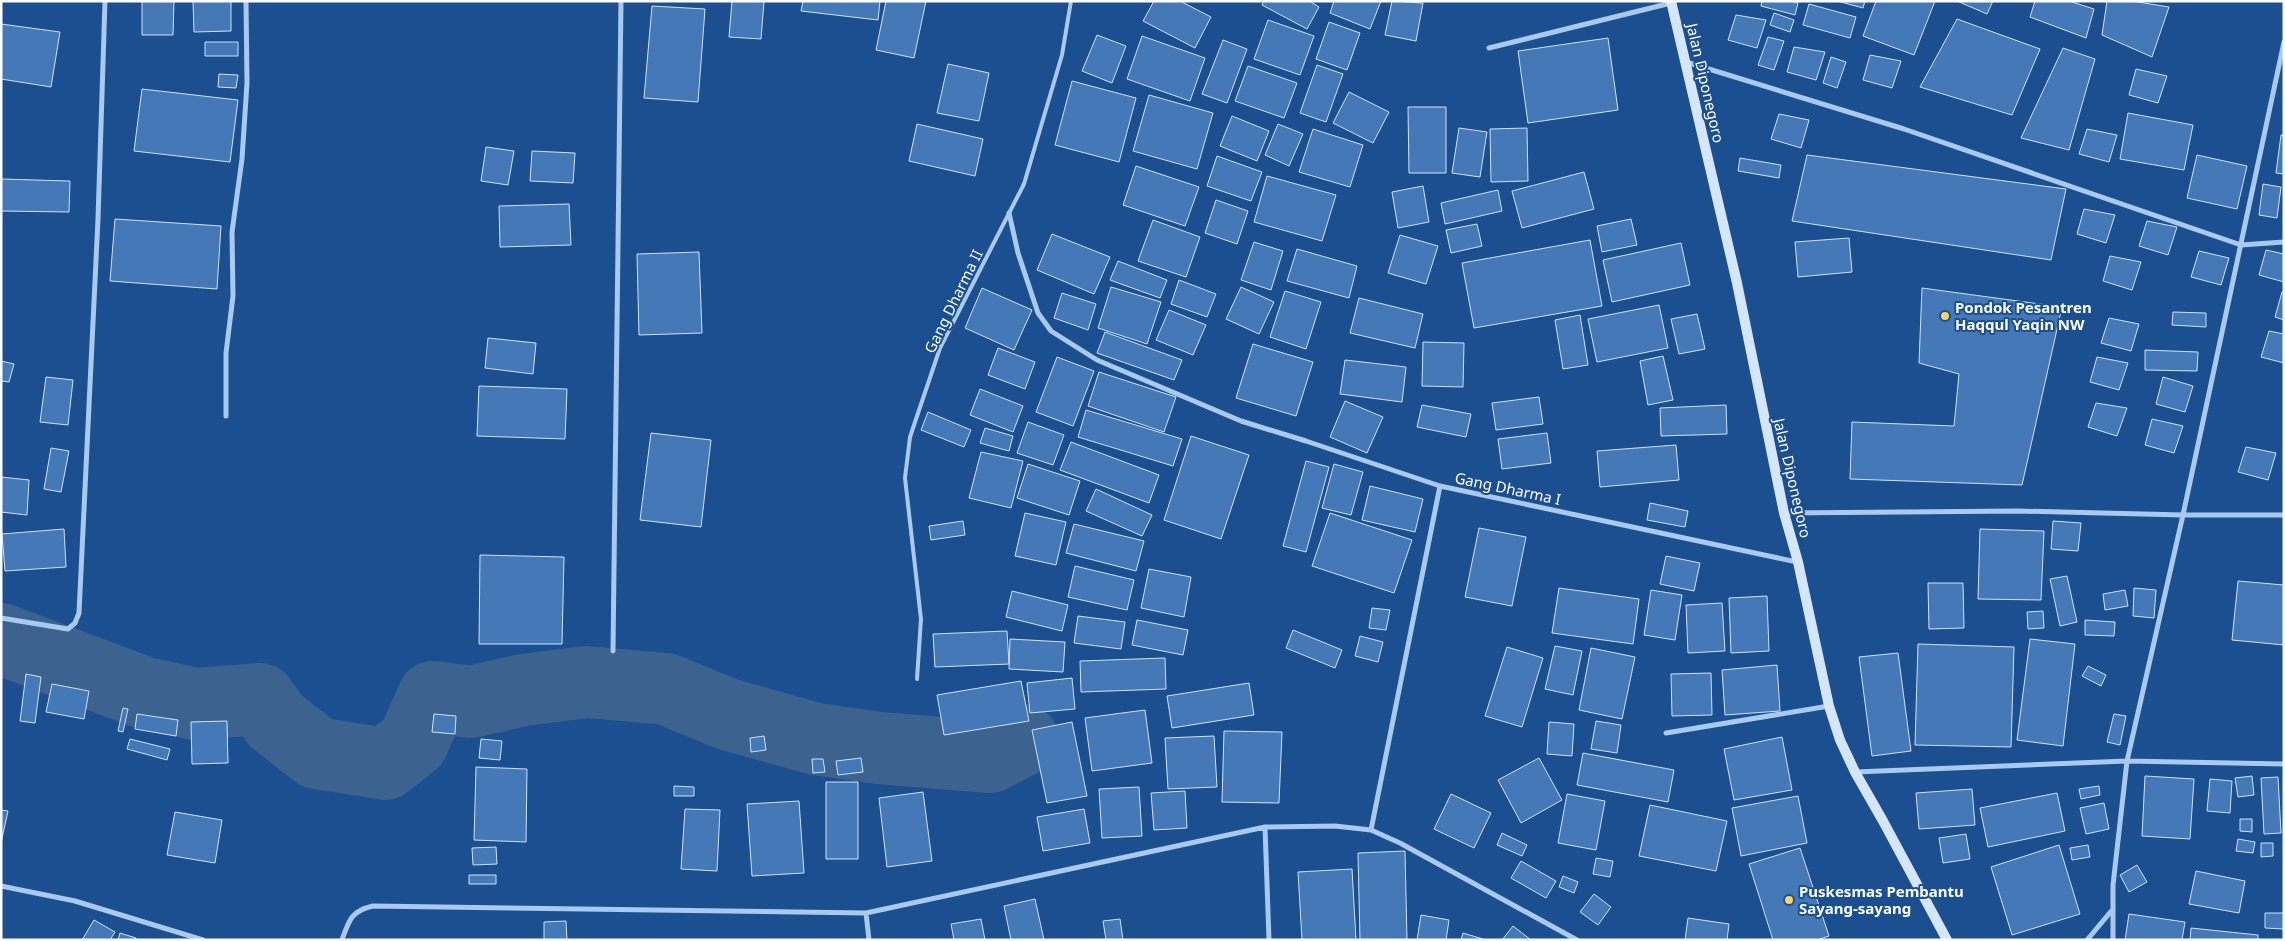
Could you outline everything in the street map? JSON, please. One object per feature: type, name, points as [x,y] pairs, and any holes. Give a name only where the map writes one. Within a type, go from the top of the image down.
[{"type":"main road","name":"Jalan Diponegoro","points":[[1671,2],[1737,283],[1784,513],[1798,562],[1830,706],[1840,740],[1854,772],[1883,821],[1947,940]]},
{"type":"street","points":[[1,618],[68,629],[75,623],[80,613],[98,219],[105,1]]},
{"type":"street","points":[[226,416],[226,353],[233,296],[232,232],[242,159],[247,84],[246,1]]},
{"type":"street","points":[[613,651],[621,1]]},
{"type":"street","points":[[1489,48],[1671,2]]},
{"type":"street","points":[[2114,940],[2113,885],[2127,761],[2183,515],[2284,42]]},
{"type":"street","points":[[1686,62],[1904,129],[2241,245],[2284,242]]},
{"type":"street","points":[[1009,213],[1018,254],[1038,314],[1051,331],[1098,360],[1240,421],[1306,440],[1440,486]]},
{"type":"street","name":"Gang Dharma I","points":[[1371,830],[1440,486],[1798,562]]},
{"type":"street","points":[[1784,513],[2018,511],[2183,515],[2284,514]]},
{"type":"street","points":[[1666,734],[1830,706]]},
{"type":"street","points":[[1854,772],[2127,761],[2284,764]]},
{"type":"street","points":[[342,940],[349,920],[359,909],[372,906],[866,913],[1265,827],[1335,826],[1371,830],[1407,847],[1577,940]]},
{"type":"street","points":[[1265,827],[1269,940]]},
{"type":"street","points":[[1,886],[74,901],[202,940]]},
{"type":"street","points":[[2087,940],[2113,909]]},
{"type":"street","points":[[866,913],[869,940]]},
{"type":"lane","name":"Gang Dharma II","points":[[918,679],[921,620],[905,478],[910,437],[940,348],[1024,184],[1062,54],[1071,1]]},
{"type":"building","points":[[142,1],[174,1],[173,35],[142,35]]},
{"type":"building","points":[[193,1],[231,1],[231,31],[194,32]]},
{"type":"building","points":[[732,1],[764,1],[761,39],[729,37]]},
{"type":"building","points":[[803,1],[880,1],[878,20],[801,11]]},
{"type":"building","points":[[886,1],[926,1],[914,58],[876,50]]},
{"type":"building","points":[[1154,1],[1180,1],[1211,17],[1195,48],[1143,21]]},
{"type":"building","points":[[1264,1],[1309,1],[1319,7],[1307,29],[1262,5]]},
{"type":"building","points":[[1334,1],[1381,1],[1370,29],[1330,13]]},
{"type":"building","points":[[1392,1],[1423,3],[1416,41],[1385,35]]},
{"type":"building","points":[[1762,1],[1798,3],[1795,15],[1761,6]]},
{"type":"building","points":[[1837,1],[1865,1],[1863,8]]},
{"type":"building","points":[[1876,1],[1935,1],[1914,55],[1863,36]]},
{"type":"building","points":[[1957,1],[1993,1],[1987,14]]},
{"type":"building","points":[[2035,1],[2069,1],[2094,9],[2086,38],[2030,17]]},
{"type":"building","points":[[2107,1],[2132,1],[2169,7],[2152,57],[2102,35]]},
{"type":"building","points":[[1809,4],[1856,17],[1850,38],[1803,25]]},
{"type":"building","points":[[652,6],[705,9],[698,102],[644,98]]},
{"type":"building","points":[[1774,13],[1794,20],[1790,32],[1770,25]]},
{"type":"building","points":[[1736,15],[1766,20],[1757,48],[1728,40]]},
{"type":"building","points":[[1957,19],[2040,49],[2012,115],[1920,87]]},
{"type":"building","points":[[1268,20],[1314,36],[1300,75],[1254,59]]},
{"type":"building","points":[[1329,22],[1360,33],[1347,70],[1316,59]]},
{"type":"building","points":[[1,24],[60,32],[51,87],[1,79]]},
{"type":"building","points":[[1097,35],[1126,46],[1112,83],[1082,71]]},
{"type":"building","points":[[1142,36],[1205,58],[1190,101],[1127,79]]},
{"type":"building","points":[[1768,37],[1784,41],[1774,70],[1758,65]]},
{"type":"building","points":[[1608,38],[1618,110],[1528,123],[1518,51]]},
{"type":"building","points":[[1223,40],[1247,49],[1227,103],[1202,94]]},
{"type":"building","points":[[205,42],[238,42],[238,56],[205,56]]},
{"type":"building","points":[[1794,47],[1825,52],[1816,80],[1787,72]]},
{"type":"building","points":[[2063,48],[2095,59],[2069,150],[2021,138]]},
{"type":"building","points":[[1870,55],[1901,61],[1892,88],[1863,80]]},
{"type":"building","points":[[1831,57],[1846,62],[1837,88],[1823,83]]},
{"type":"building","points":[[948,64],[989,73],[979,121],[937,113]]},
{"type":"building","points":[[1317,65],[1343,74],[1326,122],[1300,113]]},
{"type":"building","points":[[1248,66],[1297,83],[1284,118],[1235,101]]},
{"type":"building","points":[[2136,69],[2167,76],[2158,103],[2129,95]]},
{"type":"building","points":[[219,74],[238,75],[236,88],[218,87]]},
{"type":"building","points":[[1072,81],[1136,98],[1119,162],[1055,145]]},
{"type":"building","points":[[142,89],[238,100],[230,162],[134,151]]},
{"type":"building","points":[[1349,92],[1389,112],[1373,143],[1333,123]]},
{"type":"building","points":[[1149,95],[1213,113],[1197,169],[1133,151]]},
{"type":"building","points":[[1408,107],[1446,107],[1446,173],[1409,173]]},
{"type":"building","points":[[2128,113],[2193,125],[2184,170],[2120,159]]},
{"type":"building","points":[[1779,114],[1809,120],[1801,148],[1771,139]]},
{"type":"building","points":[[1232,116],[1269,131],[1257,161],[1220,146]]},
{"type":"building","points":[[917,124],[983,139],[975,176],[909,161]]},
{"type":"building","points":[[1278,124],[1303,134],[1289,166],[1265,155]]},
{"type":"building","points":[[1459,128],[1487,132],[1480,177],[1452,173]]},
{"type":"building","points":[[1527,128],[1528,181],[1491,182],[1490,129]]},
{"type":"building","points":[[1313,129],[1363,145],[1350,187],[1299,172]]},
{"type":"building","points":[[2087,129],[2117,135],[2109,162],[2079,154]]},
{"type":"building","points":[[2281,135],[2284,135],[2284,174],[2276,173]]},
{"type":"building","points":[[486,147],[514,151],[508,185],[481,181]]},
{"type":"building","points":[[532,151],[575,153],[573,183],[530,181]]},
{"type":"building","points":[[1807,155],[2066,189],[2051,260],[1792,221]]},
{"type":"building","points":[[2197,155],[2247,166],[2237,209],[2187,198]]},
{"type":"building","points":[[1217,156],[1262,172],[1251,201],[1207,186]]},
{"type":"building","points":[[1740,158],[1781,165],[1779,178],[1738,171]]},
{"type":"building","points":[[1136,166],[1199,187],[1185,226],[1123,205]]},
{"type":"building","points":[[1584,172],[1594,209],[1522,228],[1512,191]]},
{"type":"building","points":[[1267,176],[1336,195],[1322,241],[1254,222]]},
{"type":"building","points":[[1,179],[70,181],[69,212],[1,211]]},
{"type":"building","points":[[2263,184],[2281,187],[2277,218],[2259,215]]},
{"type":"building","points":[[1423,186],[1429,222],[1398,228],[1392,192]]},
{"type":"building","points":[[1498,190],[1502,211],[1445,224],[1441,203]]},
{"type":"building","points":[[1216,200],[1248,211],[1237,244],[1205,233]]},
{"type":"building","points":[[569,204],[571,245],[500,247],[499,206]]},
{"type":"building","points":[[2084,209],[2115,215],[2106,243],[2077,234]]},
{"type":"building","points":[[115,219],[221,226],[217,289],[110,281]]},
{"type":"building","points":[[1631,219],[1637,245],[1602,252],[1597,226]]},
{"type":"building","points":[[1153,220],[1200,237],[1186,277],[1138,261]]},
{"type":"building","points":[[2147,221],[2177,227],[2168,255],[2139,246]]},
{"type":"building","points":[[1477,224],[1482,246],[1451,253],[1446,230]]},
{"type":"building","points":[[1052,234],[1110,257],[1094,294],[1037,270]]},
{"type":"building","points":[[1400,235],[1438,246],[1426,284],[1388,273]]},
{"type":"building","points":[[1849,238],[1852,272],[1798,277],[1795,242]]},
{"type":"building","points":[[1590,240],[1602,306],[1474,328],[1462,263]]},
{"type":"building","points":[[1254,242],[1283,251],[1271,290],[1241,280]]},
{"type":"building","points":[[1681,243],[1690,285],[1612,302],[1603,260]]},
{"type":"building","points":[[1297,249],[1357,266],[1349,298],[1287,281]]},
{"type":"building","points":[[2266,250],[2284,254],[2284,282],[2259,275]]},
{"type":"building","points":[[2199,251],[2229,258],[2221,285],[2191,277]]},
{"type":"building","points":[[699,252],[702,333],[639,335],[637,254]]},
{"type":"building","points":[[2110,256],[2141,262],[2132,290],[2103,281]]},
{"type":"building","points":[[1118,261],[1167,280],[1160,298],[1110,280]]},
{"type":"building","points":[[1179,280],[1216,294],[1207,317],[1171,304]]},
{"type":"building","points":[[1111,287],[1161,302],[1147,344],[1098,328]]},
{"type":"building","points":[[1241,287],[1274,302],[1259,334],[1226,319]]},
{"type":"building","points":[[982,288],[1032,310],[1014,350],[965,328]]},
{"type":"building","points":[[1922,288],[2062,307],[2022,485],[1850,479],[1852,422],[1954,426],[1959,374],[1919,363]]},
{"type":"building","points":[[1285,291],[1321,302],[1306,349],[1270,337]]},
{"type":"building","points":[[2282,292],[2284,292],[2284,320],[2275,317]]},
{"type":"building","points":[[1062,293],[1096,304],[1088,330],[1054,318]]},
{"type":"building","points":[[1359,298],[1423,314],[1415,348],[1350,333]]},
{"type":"building","points":[[1659,305],[1668,348],[1597,362],[1588,319]]},
{"type":"building","points":[[1169,310],[1206,325],[1193,355],[1156,340]]},
{"type":"building","points":[[2173,312],[2206,313],[2206,327],[2172,325]]},
{"type":"building","points":[[1697,314],[1705,349],[1679,354],[1671,319]]},
{"type":"building","points":[[1580,315],[1588,365],[1563,369],[1555,320]]},
{"type":"building","points":[[2109,318],[2139,324],[2131,351],[2101,343]]},
{"type":"building","points":[[2269,331],[2284,334],[2284,363],[2261,357]]},
{"type":"building","points":[[1105,332],[1182,360],[1174,380],[1097,353]]},
{"type":"building","points":[[488,338],[536,343],[533,374],[485,368]]},
{"type":"building","points":[[1423,342],[1464,343],[1463,387],[1422,386]]},
{"type":"building","points":[[1253,344],[1313,362],[1296,416],[1236,398]]},
{"type":"building","points":[[998,348],[1035,362],[1025,389],[988,375]]},
{"type":"building","points":[[2145,350],[2198,352],[2197,371],[2145,370]]},
{"type":"building","points":[[1663,356],[1673,400],[1648,405],[1640,361]]},
{"type":"building","points":[[1057,357],[1094,371],[1073,426],[1036,412]]},
{"type":"building","points":[[2097,357],[2128,363],[2119,390],[2090,382]]},
{"type":"building","points":[[1345,360],[1406,367],[1402,402],[1340,394]]},
{"type":"building","points":[[1,361],[14,364],[9,382],[1,381]]},
{"type":"building","points":[[1099,372],[1176,397],[1164,432],[1088,406]]},
{"type":"building","points":[[46,377],[73,380],[68,425],[40,422]]},
{"type":"building","points":[[2163,377],[2193,386],[2185,412],[2156,404]]},
{"type":"building","points":[[479,386],[567,389],[565,439],[477,436]]},
{"type":"building","points":[[980,389],[1023,406],[1013,432],[970,415]]},
{"type":"building","points":[[1539,397],[1543,424],[1496,430],[1492,403]]},
{"type":"building","points":[[1345,401],[1383,417],[1367,453],[1330,437]]},
{"type":"building","points":[[2096,403],[2127,408],[2117,436],[2088,427]]},
{"type":"building","points":[[1422,405],[1471,414],[1466,437],[1417,427]]},
{"type":"building","points":[[1726,405],[1727,434],[1661,436],[1660,408]]},
{"type":"building","points":[[1086,410],[1182,439],[1173,466],[1078,437]]},
{"type":"building","points":[[928,412],[971,430],[964,447],[921,430]]},
{"type":"building","points":[[2152,419],[2183,426],[2174,453],[2145,445]]},
{"type":"building","points":[[1028,422],[1064,435],[1053,465],[1017,453]]},
{"type":"building","points":[[985,428],[1013,436],[1009,451],[980,443]]},
{"type":"building","points":[[651,433],[711,440],[701,527],[640,520]]},
{"type":"building","points":[[1547,433],[1551,463],[1502,469],[1498,439]]},
{"type":"building","points":[[1191,436],[1249,455],[1221,539],[1164,520]]},
{"type":"building","points":[[1071,442],[1159,475],[1149,503],[1060,470]]},
{"type":"building","points":[[1676,445],[1679,480],[1600,487],[1597,451]]},
{"type":"building","points":[[2246,447],[2276,453],[2268,480],[2238,472]]},
{"type":"building","points":[[51,448],[69,451],[61,492],[44,489]]},
{"type":"building","points":[[981,452],[1023,461],[1011,508],[969,498]]},
{"type":"building","points":[[1306,461],[1329,467],[1306,552],[1283,546]]},
{"type":"building","points":[[1028,464],[1080,481],[1069,515],[1017,498]]},
{"type":"building","points":[[1334,464],[1363,472],[1351,515],[1322,508]]},
{"type":"building","points":[[1,477],[29,480],[27,515],[1,512]]},
{"type":"building","points":[[1370,486],[1423,499],[1415,532],[1362,520]]},
{"type":"building","points":[[1096,489],[1152,515],[1142,536],[1086,511]]},
{"type":"building","points":[[1650,503],[1688,511],[1685,527],[1647,520]]},
{"type":"building","points":[[1025,513],[1066,522],[1056,565],[1015,556]]},
{"type":"building","points":[[1330,513],[1412,540],[1394,593],[1312,566]]},
{"type":"building","points":[[963,521],[965,535],[931,540],[929,526]]},
{"type":"building","points":[[2053,521],[2081,523],[2078,551],[2051,549]]},
{"type":"building","points":[[1074,524],[1144,541],[1136,571],[1066,553]]},
{"type":"building","points":[[1479,528],[1526,537],[1512,606],[1465,597]]},
{"type":"building","points":[[64,529],[66,567],[5,571],[2,534]]},
{"type":"building","points":[[1980,529],[2044,531],[2041,600],[1978,599]]},
{"type":"building","points":[[480,555],[564,557],[562,644],[479,644]]},
{"type":"building","points":[[1666,556],[1700,563],[1694,591],[1660,584]]},
{"type":"building","points":[[1075,566],[1134,580],[1127,610],[1068,597]]},
{"type":"building","points":[[1149,569],[1191,577],[1184,617],[1141,608]]},
{"type":"building","points":[[2067,576],[2077,622],[2060,626],[2050,579]]},
{"type":"building","points":[[2238,581],[2284,585],[2284,645],[2232,640]]},
{"type":"building","points":[[1928,583],[1963,583],[1964,628],[1929,629]]},
{"type":"building","points":[[1559,588],[1639,599],[1633,644],[1552,633]]},
{"type":"building","points":[[2134,588],[2156,590],[2154,618],[2133,616]]},
{"type":"building","points":[[1651,590],[1682,595],[1675,640],[1644,635]]},
{"type":"building","points":[[2125,590],[2128,606],[2105,610],[2103,594]]},
{"type":"building","points":[[1012,591],[1068,605],[1062,631],[1006,617]]},
{"type":"building","points":[[1767,596],[1769,651],[1731,653],[1729,598]]},
{"type":"building","points":[[1722,603],[1725,651],[1688,653],[1686,605]]},
{"type":"building","points":[[1372,608],[1390,610],[1386,630],[1369,628]]},
{"type":"building","points":[[2043,611],[2044,628],[2028,629],[2027,612]]},
{"type":"building","points":[[1078,616],[1125,622],[1121,649],[1074,643]]},
{"type":"building","points":[[1137,620],[1188,630],[1183,655],[1132,645]]},
{"type":"building","points":[[2085,620],[2115,622],[2114,636],[2085,635]]},
{"type":"building","points":[[1293,630],[1342,650],[1335,668],[1286,648]]},
{"type":"building","points":[[1007,631],[1009,664],[935,667],[933,634]]},
{"type":"building","points":[[1360,636],[1383,642],[1378,662],[1355,656]]},
{"type":"building","points":[[1010,639],[1065,642],[1063,672],[1009,669]]},
{"type":"building","points":[[2030,639],[2075,644],[2063,746],[2017,740]]},
{"type":"building","points":[[1918,644],[2014,647],[2011,747],[1915,745]]},
{"type":"building","points":[[1555,646],[1582,651],[1573,695],[1545,689]]},
{"type":"building","points":[[1507,647],[1543,658],[1522,727],[1485,716]]},
{"type":"building","points":[[1591,648],[1635,657],[1622,719],[1579,710]]},
{"type":"building","points":[[1898,653],[1911,751],[1872,756],[1859,657]]},
{"type":"building","points":[[1165,658],[1166,689],[1081,692],[1080,661]]},
{"type":"building","points":[[1777,665],[1780,711],[1725,715],[1722,670]]},
{"type":"building","points":[[2088,666],[2106,675],[2101,686],[2082,676]]},
{"type":"building","points":[[1711,673],[1712,715],[1672,716],[1671,674]]},
{"type":"building","points":[[26,674],[41,677],[35,723],[20,721]]},
{"type":"building","points":[[1072,678],[1075,709],[1030,713],[1027,683]]},
{"type":"building","points":[[1021,681],[1029,721],[944,735],[937,695]]},
{"type":"building","points":[[1249,683],[1254,715],[1172,728],[1167,696]]},
{"type":"building","points":[[52,684],[89,691],[84,719],[46,712]]},
{"type":"building","points":[[123,708],[128,709],[123,732],[118,731]]},
{"type":"building","points":[[1145,710],[1152,763],[1092,771],[1085,718]]},
{"type":"building","points":[[137,714],[178,720],[176,736],[135,729]]},
{"type":"building","points":[[434,714],[456,716],[455,734],[432,732]]},
{"type":"building","points":[[2114,714],[2126,716],[2120,745],[2107,742]]},
{"type":"building","points":[[227,721],[228,763],[192,764],[191,722]]},
{"type":"building","points":[[1596,721],[1621,725],[1617,753],[1591,749]]},
{"type":"building","points":[[1072,722],[1087,796],[1047,803],[1032,730]]},
{"type":"building","points":[[1549,722],[1574,724],[1572,756],[1547,754]]},
{"type":"building","points":[[1224,731],[1282,732],[1279,803],[1222,802]]},
{"type":"building","points":[[764,736],[766,750],[751,752],[750,738]]},
{"type":"building","points":[[1214,736],[1217,787],[1168,789],[1165,738]]},
{"type":"building","points":[[1782,737],[1792,790],[1734,800],[1724,749]]},
{"type":"building","points":[[130,739],[170,749],[167,760],[127,749]]},
{"type":"building","points":[[481,739],[502,741],[500,760],[479,758]]},
{"type":"building","points":[[1583,753],[1674,770],[1668,802],[1577,785]]},
{"type":"building","points":[[861,758],[863,772],[838,775],[836,761]]},
{"type":"building","points":[[1539,758],[1562,800],[1521,823],[1498,780]]},
{"type":"building","points":[[812,759],[823,759],[825,772],[813,773]]},
{"type":"building","points":[[476,767],[527,769],[526,842],[474,840]]},
{"type":"building","points":[[2145,776],[2194,779],[2190,839],[2142,836]]},
{"type":"building","points":[[2252,776],[2254,795],[2238,797],[2235,778]]},
{"type":"building","points":[[2278,777],[2281,833],[2264,834],[2261,778]]},
{"type":"building","points":[[2210,779],[2232,781],[2230,813],[2207,811]]},
{"type":"building","points":[[826,782],[858,782],[858,859],[826,859]]},
{"type":"building","points":[[674,786],[694,787],[694,796],[674,796]]},
{"type":"building","points":[[2099,786],[2100,795],[2081,799],[2079,789]]},
{"type":"building","points":[[1139,787],[1142,836],[1102,838],[1099,789]]},
{"type":"building","points":[[1972,789],[1975,825],[1919,829],[1916,793]]},
{"type":"building","points":[[1185,791],[1187,828],[1154,830],[1151,793]]},
{"type":"building","points":[[923,792],[932,861],[887,867],[879,798]]},
{"type":"building","points":[[2057,793],[2065,831],[1988,847],[1980,808]]},
{"type":"building","points":[[1451,794],[1491,813],[1474,848],[1434,829]]},
{"type":"building","points":[[1567,794],[1605,801],[1596,850],[1558,843]]},
{"type":"building","points":[[1798,796],[1807,843],[1741,856],[1732,808]]},
{"type":"building","points":[[799,801],[804,873],[752,876],[747,804]]},
{"type":"building","points":[[2104,803],[2109,829],[2086,834],[2080,808]]},
{"type":"building","points":[[1650,805],[1727,821],[1716,871],[1639,856]]},
{"type":"building","points":[[685,809],[720,810],[717,871],[681,869]]},
{"type":"building","points":[[1084,809],[1090,843],[1043,851],[1037,817]]},
{"type":"building","points":[[1,810],[8,811],[1,843]]},
{"type":"building","points":[[175,812],[222,820],[215,863],[167,855]]},
{"type":"building","points":[[2240,819],[2252,819],[2252,832],[2240,831]]},
{"type":"building","points":[[1502,833],[1527,845],[1522,856],[1497,845]]},
{"type":"building","points":[[1966,834],[1970,859],[1943,863],[1939,838]]},
{"type":"building","points":[[2238,839],[2255,842],[2253,853],[2236,851]]},
{"type":"building","points":[[2261,843],[2273,843],[2273,856],[2261,857]]},
{"type":"building","points":[[2059,845],[2080,914],[2012,935],[1991,867]]},
{"type":"building","points":[[2088,845],[2090,857],[2072,860],[2070,848]]},
{"type":"building","points":[[496,847],[497,864],[473,865],[472,848]]},
{"type":"building","name":"Puskesmas Pembantu Sayang-sayang","points":[[1800,848],[1829,936],[1817,940],[1773,940],[1749,864]]},
{"type":"building","points":[[1405,851],[1407,940],[1360,940],[1358,853]]},
{"type":"building","points":[[1596,858],[1613,861],[1610,877],[1593,874]]},
{"type":"building","points":[[1521,861],[1556,881],[1546,898],[1511,878]]},
{"type":"building","points":[[2137,865],[2147,882],[2129,892],[2120,875]]},
{"type":"building","points":[[1352,869],[1356,940],[1302,940],[1298,872]]},
{"type":"building","points":[[2196,871],[2245,881],[2239,913],[2189,904]]},
{"type":"building","points":[[469,875],[496,875],[496,884],[469,884]]},
{"type":"building","points":[[1563,876],[1578,882],[1574,893],[1559,887]]},
{"type":"building","points":[[1594,894],[1611,907],[1598,925],[1580,912]]},
{"type":"building","points":[[1035,899],[1044,940],[1011,940],[1004,906]]},
{"type":"building","points":[[2265,913],[2284,913],[2284,929],[2265,928]]},
{"type":"building","points":[[2129,914],[2185,922],[2182,940],[2125,940]]},
{"type":"building","points":[[1421,915],[1449,920],[1446,940],[1417,940]]},
{"type":"building","points":[[1688,918],[1729,924],[1727,940],[1685,940]]},
{"type":"building","points":[[981,919],[985,940],[954,940],[951,924]]},
{"type":"building","points":[[1120,919],[1123,940],[1106,940],[1103,921]]},
{"type":"building","points":[[94,920],[115,932],[110,940],[82,940]]},
{"type":"building","points":[[566,921],[567,940],[544,940],[544,922]]},
{"type":"building","points":[[1513,926],[1531,940],[1502,940]]},
{"type":"building","points":[[2191,928],[2258,935],[2258,940],[2190,940]]},
{"type":"building","points":[[120,933],[136,938],[136,940],[118,940]]},
{"type":"building","points":[[1463,933],[1483,939],[1483,940],[1461,940]]},
{"type":"waterway","points":[[1,639],[145,693],[195,704],[260,699],[276,721],[317,753],[385,764],[413,742],[433,697],[471,702],[523,690],[587,682],[666,689],[727,714],[816,739],[879,748],[990,757],[1023,740]]},
{"type":"place","name":"Pondok Pesantren Haqqul Yaqin NW","points":[[1945,316]]},
{"type":"place","name":"Puskesmas Pembantu Sayang-sayang","points":[[1789,900]]}]
